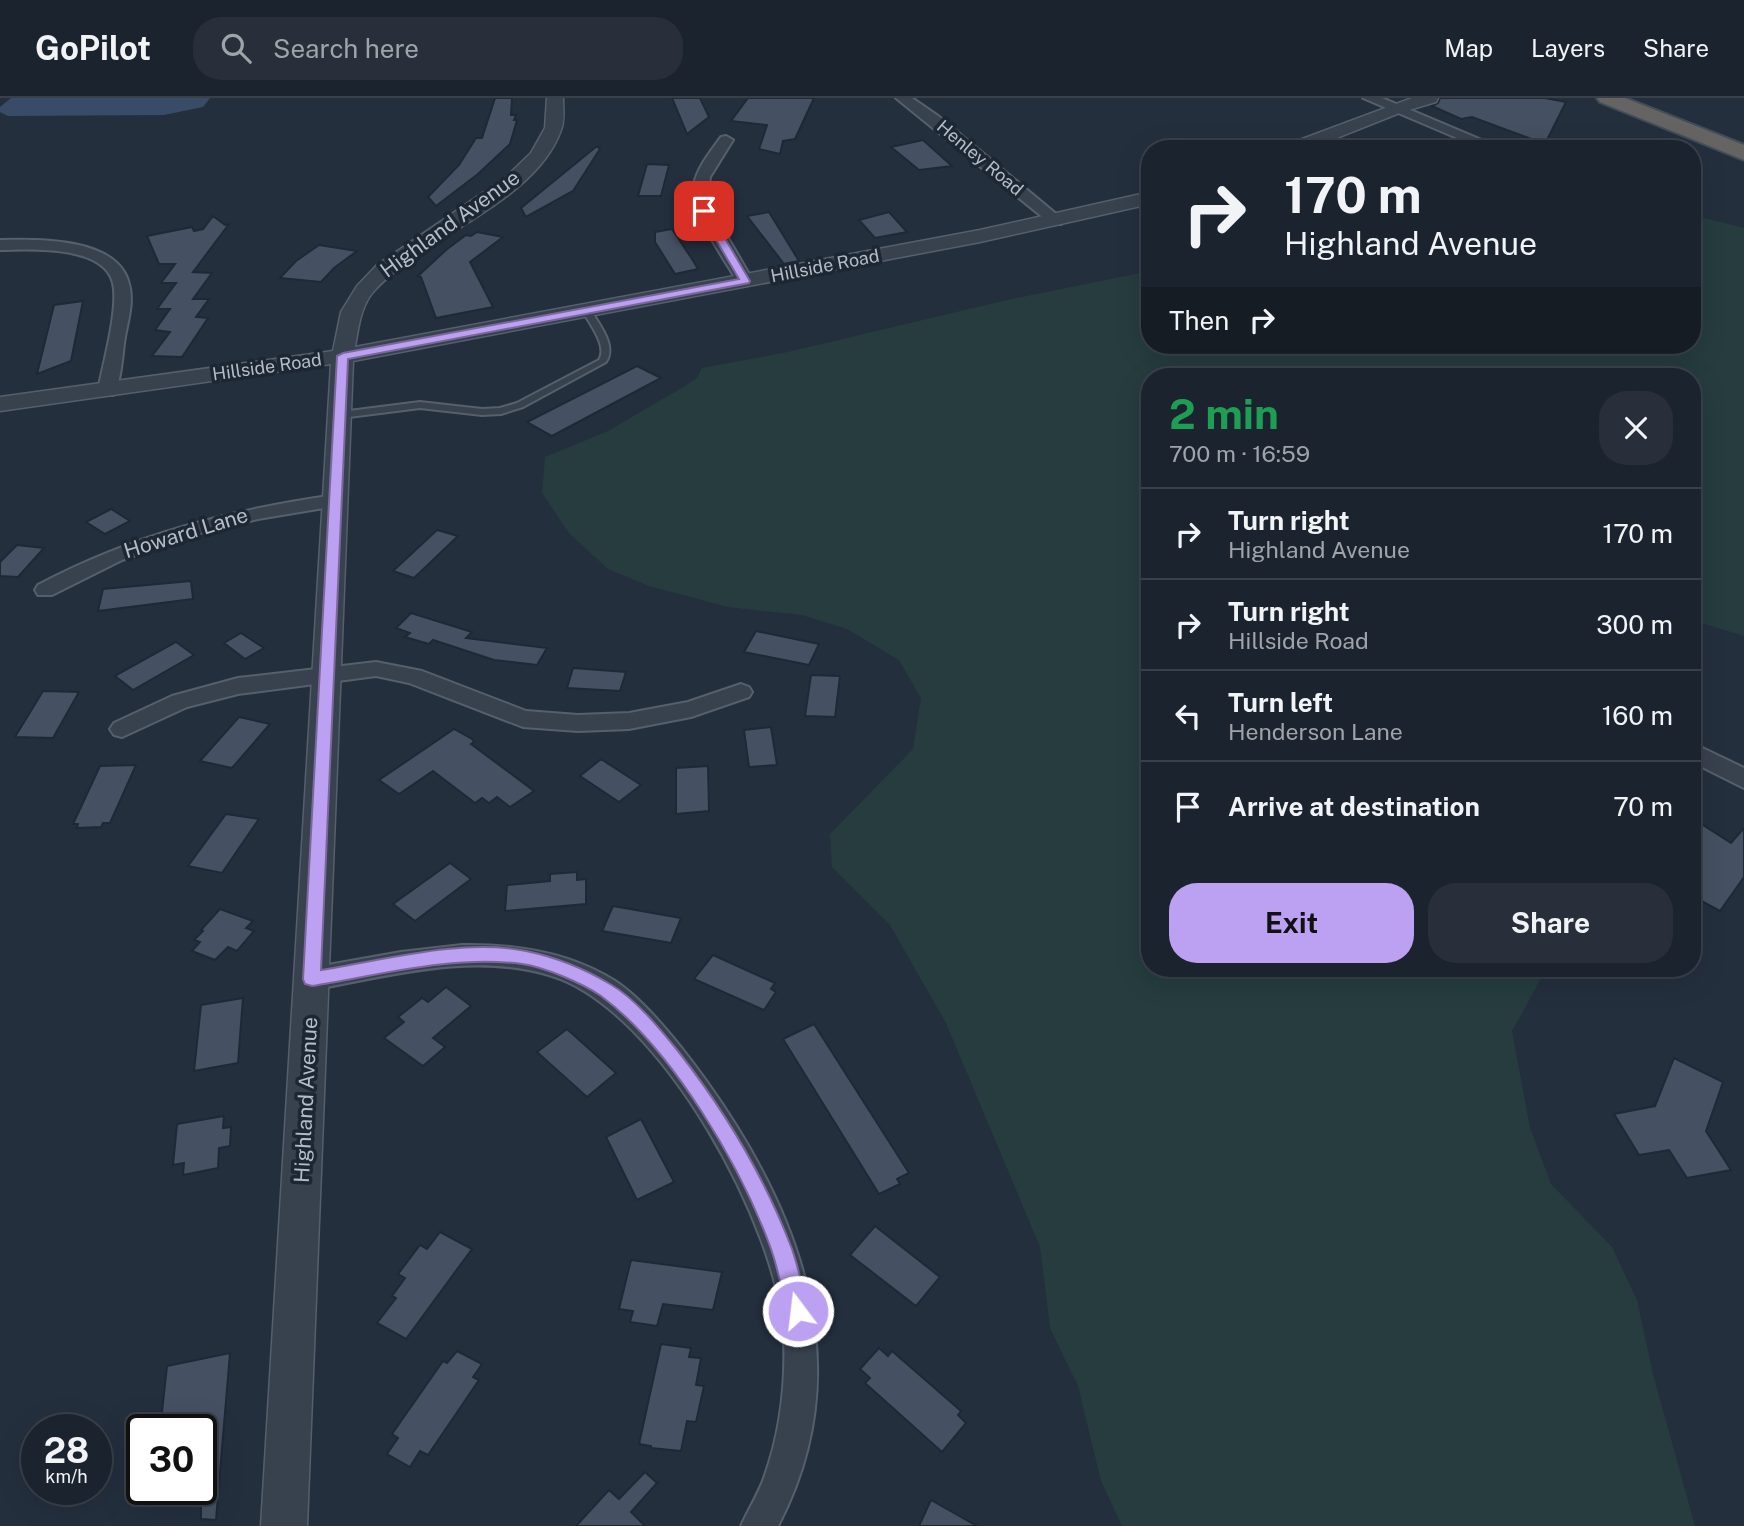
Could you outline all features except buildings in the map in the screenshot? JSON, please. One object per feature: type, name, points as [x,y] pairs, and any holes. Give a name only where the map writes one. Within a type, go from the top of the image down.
[{"type":"highway","points":[[1607,98],[1744,153]]},
{"type":"highway","points":[[1632,98],[1744,143]]},
{"type":"street","name":"Highland Avenue","points":[[284,1526],[335,501],[343,356],[350,314],[367,286],[380,272],[495,195],[532,163],[548,141],[554,126],[555,98]]},
{"type":"street","name":"Henley Road","points":[[903,98],[933,119],[1056,221]]},
{"type":"street","points":[[1370,98],[1474,140]]},
{"type":"street","points":[[1315,140],[1396,108],[1430,98]]},
{"type":"street","points":[[726,140],[704,171],[699,190],[701,202],[745,281]]},
{"type":"street","name":"Hillside Road","points":[[0,404],[343,356],[1056,221],[1141,200]]},
{"type":"street","points":[[0,245],[41,245],[79,250],[104,259],[119,273],[125,289],[107,391]]},
{"type":"street","name":"Howard Lane","points":[[45,590],[125,550],[177,531],[256,512],[335,501]]},
{"type":"street","points":[[122,729],[180,701],[238,686],[376,669],[414,676],[523,719],[578,723],[629,721],[691,709],[741,692]]},
{"type":"street","points":[[1701,756],[1744,779]]},
{"type":"street","points":[[312,979],[435,959],[479,955],[524,958],[555,966],[606,990],[652,1033],[709,1105],[758,1196],[782,1250],[798,1311],[800,1372],[791,1445],[781,1482],[759,1526]]},
{"type":"lane","points":[[341,415],[420,405],[482,412],[501,411],[520,405],[602,362],[607,354],[606,346],[587,311]]},
{"type":"green space","points":[[1701,217],[1744,228],[1744,636],[1701,623],[1701,368],[1141,368],[1141,977],[1542,977],[1512,1031],[1530,1128],[1551,1184],[1612,1247],[1637,1300],[1653,1374],[1695,1526],[1122,1526],[1101,1481],[1078,1386],[1050,1328],[1040,1247],[946,1023],[890,925],[832,867],[830,834],[913,749],[921,698],[899,660],[847,629],[802,615],[728,607],[649,586],[608,569],[569,533],[542,493],[545,457],[608,431],[697,378],[702,368],[788,352],[1007,300],[1141,273],[1141,354],[1701,354]]},
{"type":"water","points":[[11,98],[210,98],[203,107],[164,115],[8,116],[0,112],[0,107]]},
{"type":"route","points":[[704,211],[745,281],[343,356],[312,979],[435,959],[479,955],[524,958],[555,966],[606,990],[652,1033],[709,1105],[758,1196],[782,1250],[798,1311]]}]
